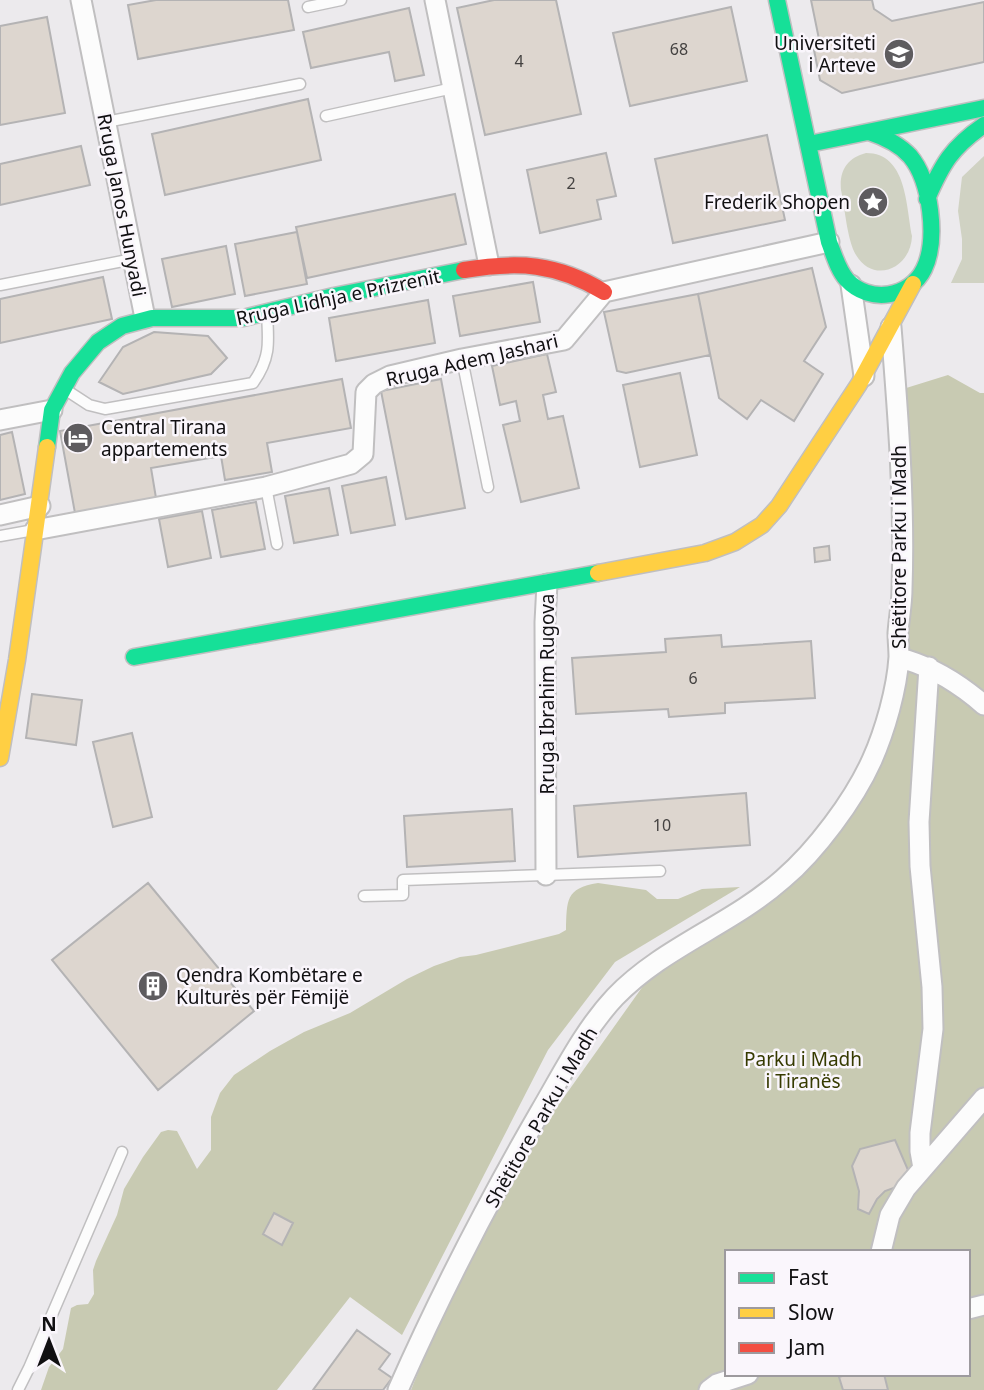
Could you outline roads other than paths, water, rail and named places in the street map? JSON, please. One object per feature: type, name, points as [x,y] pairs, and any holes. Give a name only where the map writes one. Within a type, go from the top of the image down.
[{"type":"street","name":"Rruga Janos Hunyadi","points":[[0,758],[17,660],[52,410],[83,355],[99,340],[122,326],[145,318],[81,0]]},
{"type":"street","points":[[435,0],[489,265]]},
{"type":"street","points":[[777,0],[829,242],[841,272],[851,285],[871,295],[884,296],[898,293],[913,284],[924,270],[932,234],[922,175],[913,159],[880,135],[869,132]]},
{"type":"street","points":[[810,144],[984,108]]},
{"type":"street","points":[[927,199],[950,151],[984,125]]},
{"type":"street","points":[[604,292],[829,242]]},
{"type":"street","name":"Rruga Lidhja e Prizrenit","points":[[145,318],[210,321],[241,319],[489,265],[540,266],[580,276],[604,292]]},
{"type":"street","name":"Rruga Ibrahim Rugova","points":[[546,875],[547,584],[715,551],[743,538],[765,523],[864,376],[913,284]]},
{"type":"street","points":[[851,285],[864,376]]},
{"type":"street","name":"Rruga Adem Jashari","points":[[35,530],[266,487],[351,464],[363,454],[366,392],[374,384],[390,376],[462,359],[564,340],[604,292]]},
{"type":"street","name":"Shëtitore Parku i Madh","points":[[398,1390],[461,1257],[523,1141],[591,1027],[614,998],[648,968],[740,912],[798,865],[837,818],[872,760],[893,697],[899,657],[902,590],[898,413],[891,323]]},
{"type":"street","points":[[0,420],[52,410]]},
{"type":"street","points":[[0,515],[40,506]]},
{"type":"street","points":[[134,657],[547,584]]},
{"type":"street","points":[[906,660],[929,667],[969,692],[984,705]]},
{"type":"street","points":[[923,1168],[920,1133],[933,1030],[919,822],[929,667]]},
{"type":"street","points":[[881,1250],[890,1215],[906,1188],[984,1098]]},
{"type":"street","points":[[709,1390],[717,1384],[742,1376]]},
{"type":"lane","points":[[308,7],[341,0]]},
{"type":"lane","points":[[106,122],[300,84]]},
{"type":"lane","points":[[326,116],[453,88]]},
{"type":"lane","points":[[0,285],[133,259]]},
{"type":"lane","points":[[63,388],[89,405],[105,409],[253,383],[265,363],[269,348],[267,313]]},
{"type":"lane","points":[[462,359],[488,487]]},
{"type":"lane","points":[[266,487],[277,544]]},
{"type":"lane","points":[[0,536],[35,530]]},
{"type":"lane","points":[[364,896],[403,895],[403,880],[660,871]]},
{"type":"lane","points":[[18,1390],[122,1152]]},
{"type":"place","name":"Universiteti i Arteve","points":[[899,54]]},
{"type":"place","name":"Frederik Shopen","points":[[873,202]]},
{"type":"place","name":"Central Tirana appartements","points":[[78,438]]},
{"type":"place","name":"Qendra Kombëtare e Kulturës për Fëmijë","points":[[153,986]]},
{"type":"park label","name":"Parku i Madh i Tiranës","points":[[803,1070]]}]
